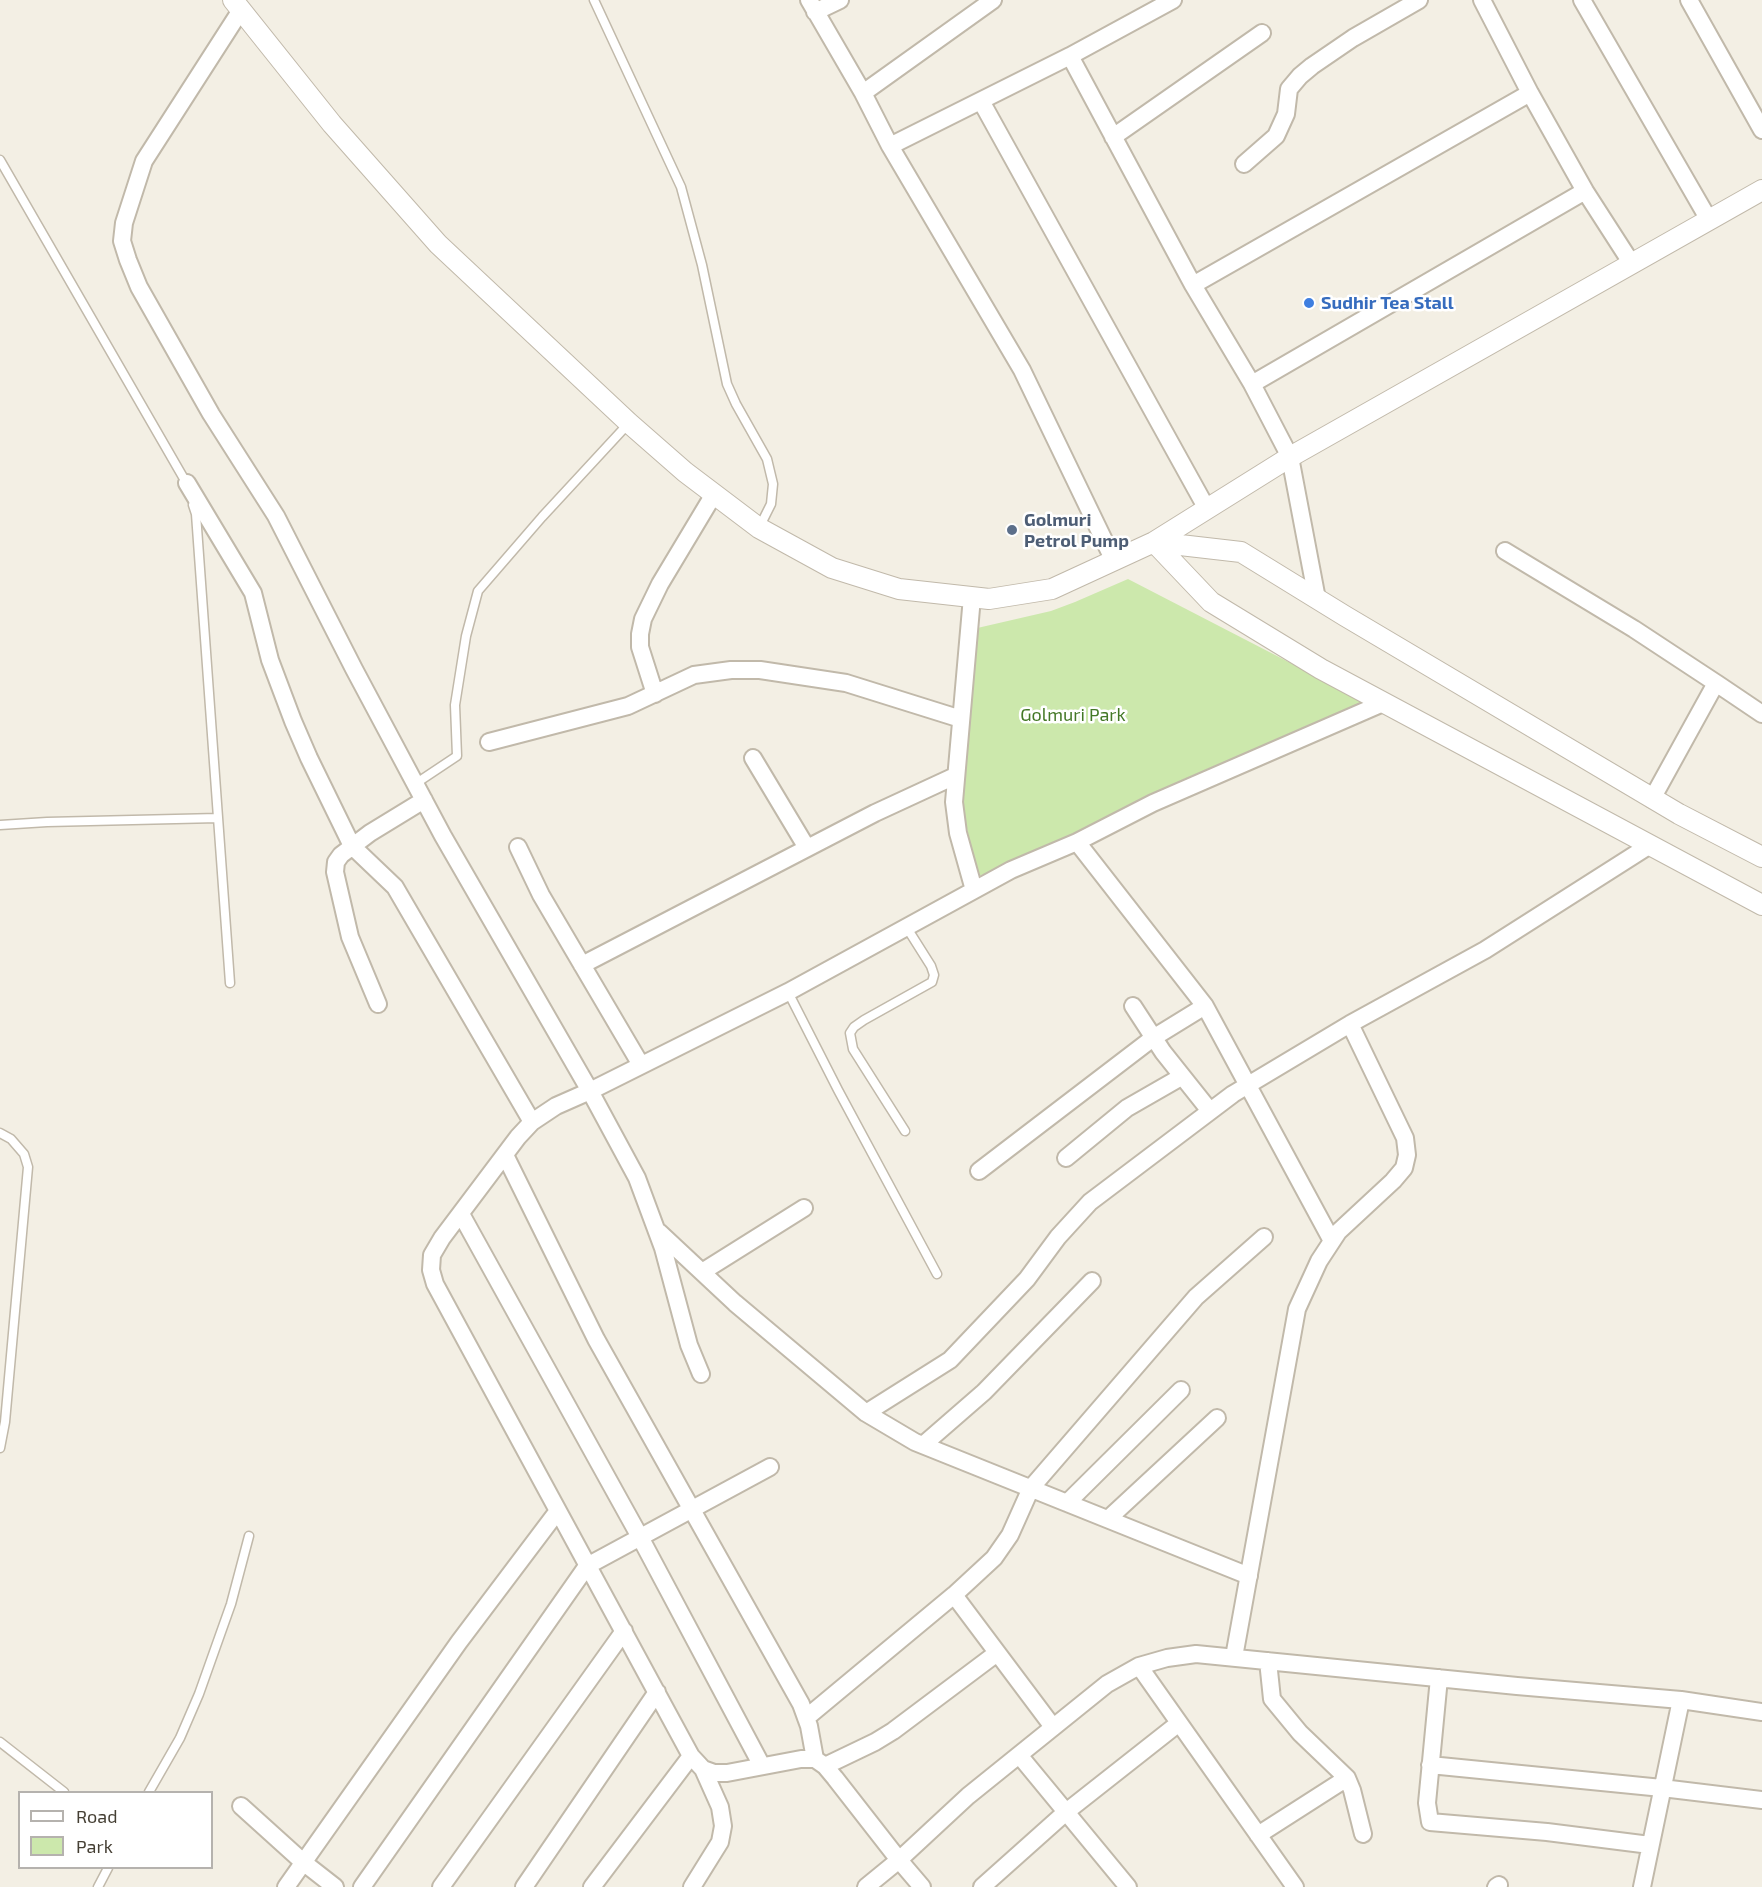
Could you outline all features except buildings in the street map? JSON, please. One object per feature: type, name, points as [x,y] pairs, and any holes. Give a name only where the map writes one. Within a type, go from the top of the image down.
[{"type":"street","points":[[840,0],[812,6],[863,93],[890,146],[1022,370],[1114,561]]},
{"type":"street","points":[[863,93],[993,0]]},
{"type":"street","points":[[890,146],[1070,56],[1173,0]]},
{"type":"street","points":[[1244,164],[1276,136],[1286,114],[1289,89],[1300,76],[1353,38],[1419,0]]},
{"type":"street","points":[[1482,0],[1530,93],[1585,191],[1632,264]]},
{"type":"street","points":[[1582,0],[1709,220]]},
{"type":"street","points":[[1689,0],[1762,130]]},
{"type":"street","points":[[701,1374],[689,1345],[656,1228],[637,1178],[415,784],[276,516],[211,414],[139,288],[122,241],[124,223],[144,161],[237,5],[332,124],[438,244],[629,423],[685,472],[759,528],[832,568],[899,589],[989,598],[1052,590],[1154,542],[1290,457],[1762,189]]},
{"type":"street","points":[[1113,137],[1262,33]]},
{"type":"street","points":[[1070,56],[1193,285],[1252,384],[1290,457],[1317,599]]},
{"type":"street","points":[[1193,285],[1530,93]]},
{"type":"street","points":[[981,101],[1207,508]]},
{"type":"street","points":[[1252,384],[1585,191]]},
{"type":"street","points":[[187,483],[254,592],[270,660],[293,721],[352,846],[395,887],[532,1122]]},
{"type":"street","points":[[655,694],[640,647],[643,619],[660,584],[714,494]]},
{"type":"street","points":[[1154,542],[1241,552],[1652,799],[1762,857]]},
{"type":"street","points":[[1154,542],[1211,602],[1321,669],[1762,905]]},
{"type":"street","points":[[1505,551],[1634,629],[1762,714]]},
{"type":"street","points":[[972,597],[954,802],[958,833],[974,890]]},
{"type":"street","points":[[489,742],[615,710],[694,675],[720,671],[760,670],[846,683],[961,719]]},
{"type":"street","points":[[1652,799],[1716,684]]},
{"type":"street","points":[[692,1887],[720,1842],[723,1826],[720,1807],[703,1769],[691,1756],[435,1284],[431,1270],[432,1255],[460,1214],[532,1122],[556,1106],[788,992],[1011,870],[1077,842],[1153,803],[1383,703]]},
{"type":"street","points":[[753,758],[807,848]]},
{"type":"street","points":[[582,965],[876,813],[955,776]]},
{"type":"street","points":[[378,1004],[350,937],[335,872],[336,862],[352,846],[424,800]]},
{"type":"street","points":[[1077,842],[1205,1006],[1332,1241]]},
{"type":"street","points":[[866,1413],[950,1360],[1027,1279],[1058,1237],[1090,1202],[1210,1111],[1248,1084],[1350,1024],[1485,950],[1650,845]]},
{"type":"street","points":[[518,848],[541,896],[641,1065]]},
{"type":"street","points":[[1133,1006],[1181,1077],[1210,1111]]},
{"type":"street","points":[[980,1172],[1153,1038],[1205,1006]]},
{"type":"street","points":[[1234,1658],[1297,1309],[1319,1261],[1338,1232],[1404,1168],[1407,1155],[1405,1138],[1350,1024]]},
{"type":"street","points":[[1066,1158],[1127,1108],[1181,1077]]},
{"type":"street","points":[[505,1155],[596,1339],[801,1704],[820,1763],[922,1887]]},
{"type":"street","points":[[702,1272],[804,1208]]},
{"type":"street","points":[[460,1214],[640,1537],[762,1766]]},
{"type":"street","points":[[656,1228],[735,1303],[866,1413],[923,1445],[1249,1576]]},
{"type":"street","points":[[806,1718],[954,1595],[994,1558],[1010,1535],[1031,1488],[1196,1298],[1264,1237]]},
{"type":"street","points":[[923,1445],[984,1392],[1092,1281]]},
{"type":"street","points":[[1067,1503],[1181,1390]]},
{"type":"street","points":[[1108,1519],[1217,1418]]},
{"type":"street","points":[[362,1887],[587,1566],[770,1467]]},
{"type":"street","points":[[286,1887],[459,1642],[557,1512]]},
{"type":"street","points":[[954,1595],[1053,1727]]},
{"type":"street","points":[[441,1887],[624,1631]]},
{"type":"street","points":[[703,1769],[714,1773],[801,1759],[820,1763],[875,1742],[997,1653]]},
{"type":"street","points":[[866,1887],[899,1860],[968,1796],[1107,1683],[1139,1666],[1167,1658],[1196,1654],[1681,1700],[1762,1712]]},
{"type":"street","points":[[1268,1661],[1272,1699],[1300,1733],[1347,1778],[1363,1834]]},
{"type":"street","points":[[1139,1666],[1295,1887]]},
{"type":"street","points":[[1439,1678],[1427,1803],[1430,1822],[1547,1832],[1650,1845]]},
{"type":"street","points":[[524,1887],[657,1692]]},
{"type":"street","points":[[1642,1887],[1681,1700]]},
{"type":"street","points":[[982,1887],[1066,1812],[1179,1723]]},
{"type":"street","points":[[1019,1755],[1128,1887]]},
{"type":"street","points":[[592,1887],[691,1756]]},
{"type":"street","points":[[1430,1765],[1762,1800]]},
{"type":"street","points":[[1258,1834],[1347,1778]]},
{"type":"street","points":[[240,1806],[335,1887]]},
{"type":"lane","points":[[594,0],[681,187],[702,265],[728,384],[736,404],[767,459],[773,484],[771,504],[759,528]]},
{"type":"lane","points":[[0,160],[187,483],[196,514],[230,983]]},
{"type":"lane","points":[[415,784],[457,756],[455,705],[466,636],[478,591],[542,517],[629,423]]},
{"type":"lane","points":[[0,825],[218,818]]},
{"type":"lane","points":[[905,1131],[853,1049],[850,1033],[864,1020],[932,982],[934,975],[931,966],[907,928]]},
{"type":"lane","points":[[788,992],[937,1274]]},
{"type":"lane","points":[[0,1133],[11,1139],[24,1154],[28,1167],[5,1422],[0,1448]]},
{"type":"lane","points":[[150,1791],[180,1738],[199,1694],[231,1604],[249,1536]]},
{"type":"lane","points":[[0,1742],[63,1791]]},
{"type":"lane","points":[[98,1887],[107,1869]]},
{"type":"green space","name":"Golmuri Park","points":[[1128,579],[1368,703],[1182,780],[1001,870],[977,876],[961,800],[973,629],[1051,611]]},
{"type":"place","name":"Sudhir Tea Stall","points":[[1309,303]]},
{"type":"place","name":"Golmuri Petrol Pump","points":[[1012,530]]}]
